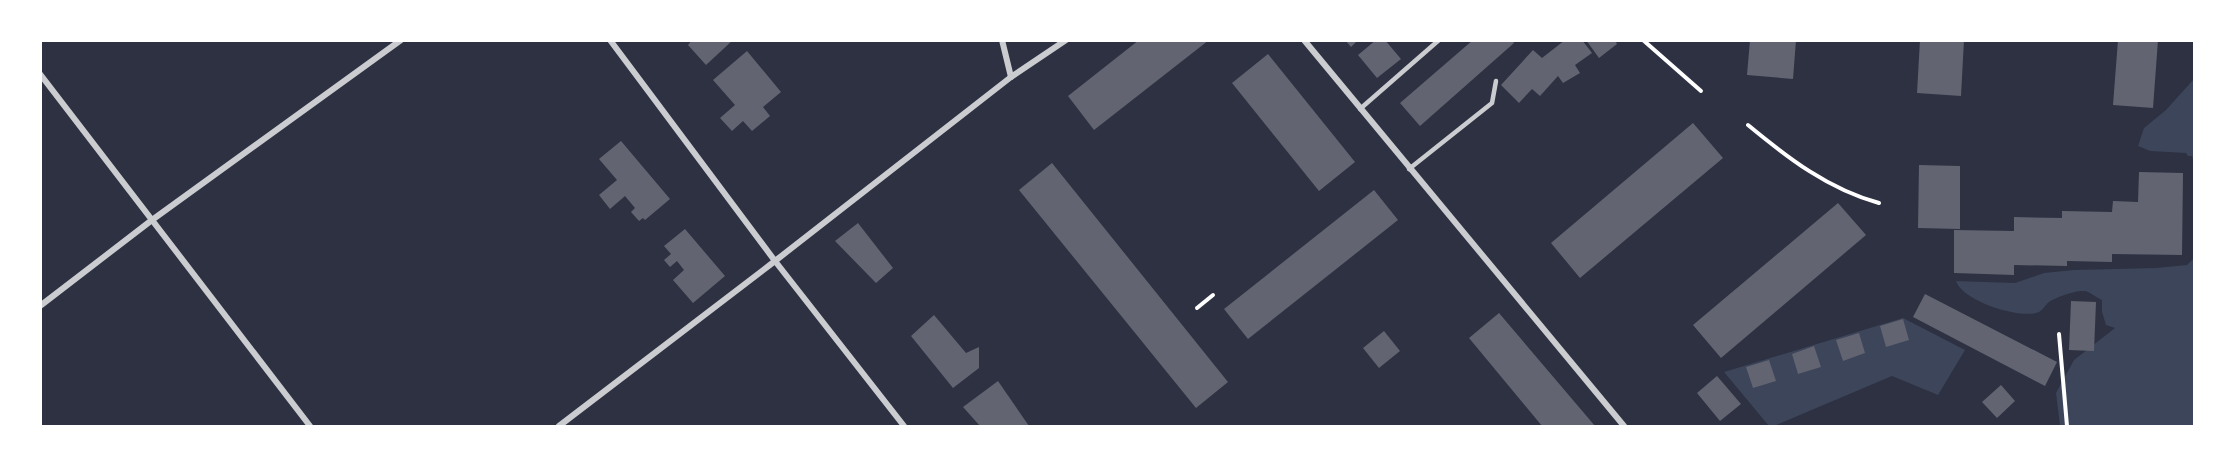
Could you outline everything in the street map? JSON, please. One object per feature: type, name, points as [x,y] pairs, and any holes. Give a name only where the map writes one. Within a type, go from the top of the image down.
[{"type":"street","points":[[40,306],[152,220],[401,40]]},
{"type":"street","points":[[610,40],[775,261],[904,426]]},
{"type":"street","points":[[1002,40],[1011,77]]},
{"type":"street","points":[[559,426],[1011,77],[1066,40]]},
{"type":"street","points":[[1304,40],[1624,426]]},
{"type":"street","points":[[40,74],[310,426]]},
{"type":"lane","points":[[1360,109],[1439,40]]},
{"type":"lane","points":[[1409,169],[1492,103],[1496,81]]},
{"type":"path","points":[[1642,40],[1701,91]]},
{"type":"path","points":[[1748,125],[1818,178],[1842,190],[1880,203]]},
{"type":"path","points":[[1197,308],[1214,296]]},
{"type":"path","points":[[2059,334],[2067,426]]},
{"type":"shaded area","points":[[2194,62],[2194,163],[2192,156],[2186,153],[2150,151],[2138,146],[2144,128],[2166,110],[2193,80]]},
{"type":"shaded area","points":[[2194,258],[2194,426],[2060,426],[2056,393],[2074,360],[2115,328],[2106,325],[2102,312],[2102,300],[2081,291],[2052,300],[2039,312],[2019,313],[1980,302],[1961,288],[1956,281],[2015,283],[2044,273],[2187,265]]},
{"type":"shaded area","points":[[1903,318],[1965,350],[1938,395],[1892,376],[1774,426],[1769,426],[1724,372]]},
{"type":"building","points":[[692,40],[733,40],[706,65],[688,45]]},
{"type":"building","points":[[1139,40],[1209,40],[1094,130],[1068,96]]},
{"type":"building","points":[[1345,40],[1358,40],[1351,47]]},
{"type":"building","points":[[1376,40],[1385,40],[1401,59],[1377,78],[1358,55]]},
{"type":"building","points":[[1473,40],[1512,40],[1514,43],[1420,126],[1400,103]]},
{"type":"building","points":[[1565,40],[1582,40],[1592,53],[1575,65],[1580,73],[1563,83],[1558,76],[1540,96],[1532,89],[1519,103],[1501,85],[1533,50],[1542,58]]},
{"type":"building","points":[[1586,40],[1615,40],[1617,44],[1599,58]]},
{"type":"building","points":[[1750,40],[1796,40],[1793,79],[1747,75]]},
{"type":"building","points":[[1920,40],[1964,40],[1961,96],[1917,93]]},
{"type":"building","points":[[2118,40],[2158,40],[2153,108],[2113,105]]},
{"type":"building","points":[[747,51],[781,92],[763,107],[770,116],[752,131],[743,121],[732,131],[720,118],[735,105],[713,80]]},
{"type":"building","points":[[1268,54],[1355,162],[1319,191],[1232,83]]},
{"type":"building","points":[[1693,123],[1723,158],[1580,278],[1551,243]]},
{"type":"building","points":[[621,141],[670,199],[645,220],[643,218],[639,221],[631,212],[635,208],[625,196],[610,209],[599,195],[617,180],[599,159]]},
{"type":"building","points":[[1052,163],[1228,382],[1196,408],[1019,190]]},
{"type":"building","points":[[1919,165],[1960,166],[1960,229],[1918,228]]},
{"type":"building","points":[[2139,172],[2183,173],[2182,255],[2112,254],[2112,262],[2067,261],[2067,266],[2014,265],[2014,275],[1954,273],[1954,230],[2014,231],[2014,217],[2062,218],[2062,211],[2112,212],[2113,201],[2138,202]]},
{"type":"building","points":[[1374,190],[1398,220],[1248,339],[1224,309]]},
{"type":"building","points":[[1838,203],[1866,235],[1721,358],[1693,325]]},
{"type":"building","points":[[858,223],[893,268],[876,283],[835,241]]},
{"type":"building","points":[[685,229],[725,276],[693,303],[673,280],[684,270],[677,261],[670,267],[664,260],[671,254],[664,246]]},
{"type":"building","points":[[1925,294],[2057,362],[2045,386],[1913,317]]},
{"type":"building","points":[[2071,301],[2096,302],[2094,351],[2069,350]]},
{"type":"building","points":[[1499,313],[1595,426],[1542,426],[1469,338]]},
{"type":"building","points":[[934,315],[966,353],[979,347],[979,368],[953,388],[911,336]]},
{"type":"building","points":[[1903,319],[1909,340],[1886,347],[1880,326]]},
{"type":"building","points":[[1384,331],[1400,351],[1379,368],[1363,348]]},
{"type":"building","points":[[1859,333],[1865,353],[1843,361],[1836,340]]},
{"type":"building","points":[[1814,346],[1821,367],[1798,374],[1792,354]]},
{"type":"building","points":[[1769,360],[1776,381],[1753,388],[1746,367]]},
{"type":"building","points":[[1717,376],[1741,404],[1720,421],[1697,393]]},
{"type":"building","points":[[998,381],[1029,426],[980,426],[963,407]]},
{"type":"building","points":[[2001,385],[2015,401],[1997,418],[1982,402]]}]
